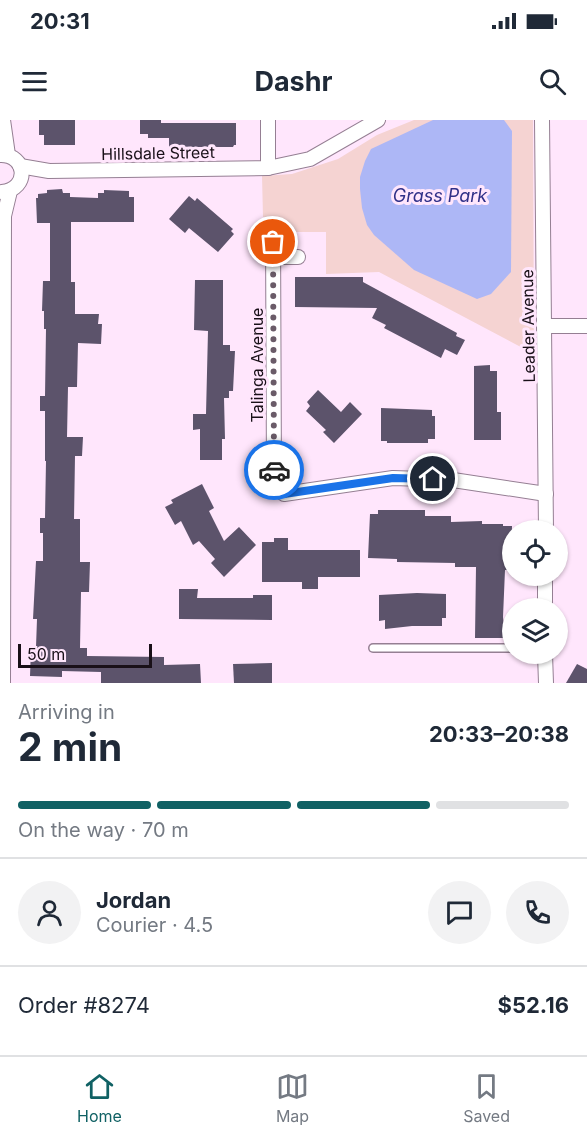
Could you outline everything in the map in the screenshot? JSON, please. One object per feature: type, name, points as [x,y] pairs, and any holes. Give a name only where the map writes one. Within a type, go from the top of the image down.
[{"type":"street","points":[[268,120],[268,168]]},
{"type":"street","name":"Hillsdale Street","points":[[21,173],[268,168],[310,159],[378,120]]},
{"type":"street","name":"Leader Avenue","points":[[542,120],[546,520]]},
{"type":"street","points":[[2,127],[4,155],[13,158],[21,173],[15,188],[3,194],[3,683]]},
{"type":"street","name":"Talinga Avenue","points":[[273,228],[274,479],[277,488],[284,494],[393,478],[453,480],[546,494]]},
{"type":"street","points":[[273,257],[298,257]]},
{"type":"street","points":[[544,326],[587,326]]},
{"type":"street","points":[[545,664],[546,683]]},
{"type":"lane","points":[[373,648],[502,648]]},
{"type":"shaded area","points":[[414,120],[533,120],[534,354],[379,272],[326,274],[326,232],[284,232],[283,218],[263,217],[262,176],[292,174],[338,159],[377,135]]},
{"type":"water","name":"Grass Park","points":[[433,120],[504,120],[512,131],[511,272],[491,294],[477,299],[414,270],[374,235],[367,225],[362,208],[360,177],[371,149]]},
{"type":"building","points":[[39,120],[75,120],[75,145],[44,145],[44,135],[39,135]]},
{"type":"building","points":[[140,120],[161,120],[161,123],[236,123],[236,145],[233,147],[169,147],[169,138],[148,138],[148,134],[140,134]]},
{"type":"building","points":[[62,189],[63,193],[70,193],[70,197],[98,198],[98,193],[104,193],[104,190],[129,191],[129,197],[134,197],[134,222],[71,222],[71,282],[75,282],[75,314],[99,314],[98,324],[102,324],[101,344],[78,343],[77,387],[68,387],[67,437],[83,437],[82,456],[75,456],[74,519],[80,519],[80,562],[90,562],[89,592],[81,592],[80,648],[87,648],[87,656],[164,657],[164,665],[200,664],[201,683],[101,683],[101,672],[62,671],[62,677],[30,676],[31,647],[36,647],[37,619],[33,619],[36,561],[43,561],[43,533],[40,533],[40,518],[45,518],[46,461],[45,411],[40,411],[40,396],[45,396],[46,329],[44,329],[44,311],[42,311],[43,281],[50,281],[50,223],[37,223],[36,198],[38,194],[47,193],[47,190]]},
{"type":"building","points":[[189,196],[195,201],[197,198],[233,229],[231,231],[234,234],[218,252],[189,228],[185,233],[169,219]]},
{"type":"building","points":[[295,277],[363,277],[363,282],[457,333],[456,336],[465,340],[457,355],[445,349],[441,358],[384,328],[386,325],[372,318],[377,308],[295,307]]},
{"type":"building","points":[[195,280],[223,280],[223,345],[230,345],[230,351],[235,351],[233,391],[229,391],[229,398],[224,398],[225,439],[222,439],[222,460],[200,460],[200,429],[193,430],[193,414],[206,414],[208,331],[194,330]]},
{"type":"building","points":[[490,365],[490,371],[497,371],[497,412],[501,412],[501,440],[474,440],[474,366]]},
{"type":"building","points":[[318,390],[341,412],[350,402],[362,414],[334,443],[323,432],[326,430],[306,411],[310,406],[307,402]]},
{"type":"building","points":[[381,408],[432,410],[432,416],[435,416],[435,439],[428,439],[428,443],[381,441]]},
{"type":"building","points":[[202,484],[214,508],[209,511],[224,541],[239,527],[256,545],[224,577],[211,563],[215,559],[199,541],[193,545],[181,521],[175,525],[165,507],[173,503],[171,500]]},
{"type":"building","points":[[378,510],[425,510],[425,516],[451,516],[451,522],[482,521],[482,524],[502,524],[502,586],[504,586],[502,638],[475,638],[476,567],[455,567],[455,563],[397,562],[397,559],[368,558],[370,514],[378,514]]},
{"type":"building","points":[[274,538],[288,538],[288,550],[360,550],[360,577],[318,577],[318,589],[302,589],[302,582],[262,582],[262,542],[274,542]]},
{"type":"building","points":[[179,589],[198,589],[197,598],[253,598],[253,595],[272,595],[272,620],[179,619]]},
{"type":"building","points":[[446,594],[446,618],[442,618],[442,626],[385,629],[385,620],[379,621],[379,595]]},
{"type":"building","points":[[272,663],[272,683],[234,683],[233,664]]},
{"type":"building","points":[[577,664],[587,669],[587,683],[566,683]]},
{"type":"way so far","points":[[273,242],[274,470]]},
{"type":"route","points":[[274,470],[277,488],[284,494],[393,478],[433,479]]}]
